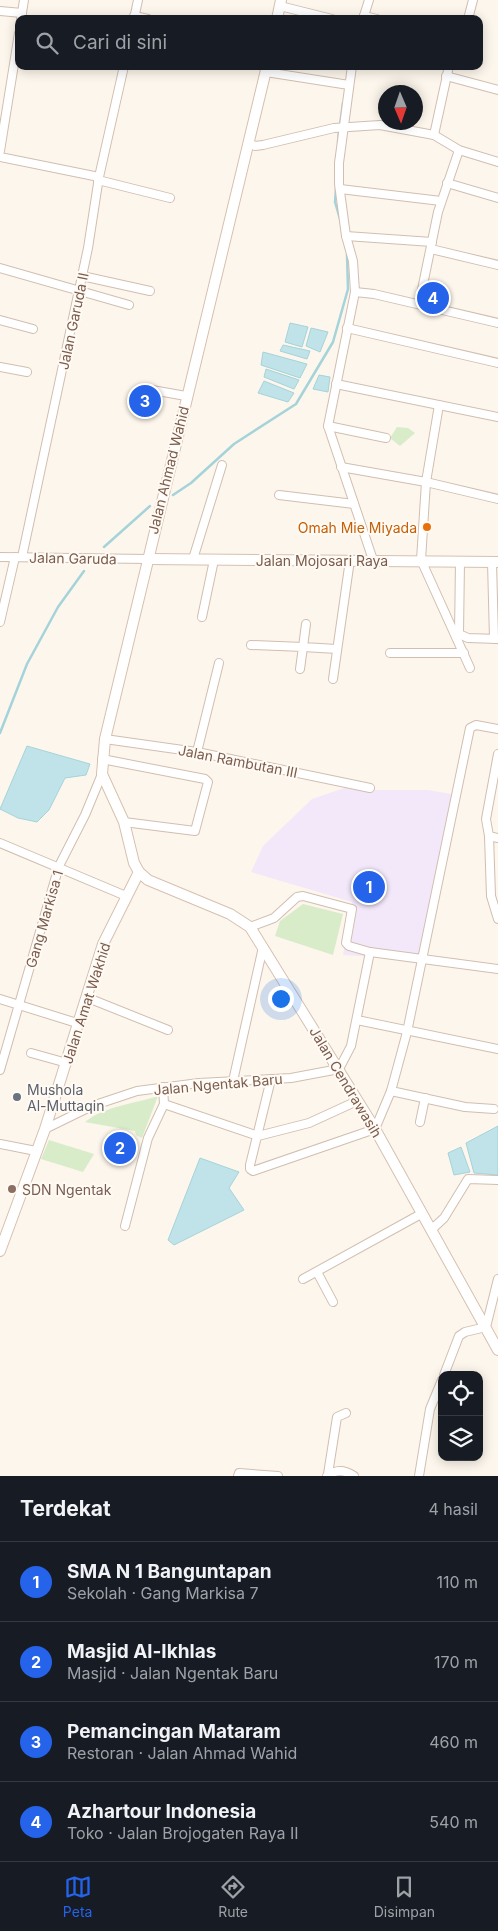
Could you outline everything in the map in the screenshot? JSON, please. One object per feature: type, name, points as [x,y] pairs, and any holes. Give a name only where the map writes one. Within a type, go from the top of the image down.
[{"type":"street","points":[[21,15],[24,0]]},
{"type":"street","points":[[134,15],[136,0]]},
{"type":"street","points":[[364,15],[369,0]]},
{"type":"street","points":[[469,15],[473,0]]},
{"type":"street","points":[[280,3],[319,15]]},
{"type":"street","points":[[0,11],[17,15]]},
{"type":"street","points":[[0,151],[3,113],[15,53]]},
{"type":"street","name":"Jalan Garuda II","points":[[0,622],[18,557],[79,290],[99,179],[123,70]]},
{"type":"street","name":"Jalan Ahmad Wahid","points":[[139,872],[134,863],[124,822],[102,774],[105,739],[186,396],[267,70]]},
{"type":"street","points":[[272,70],[346,85]]},
{"type":"street","points":[[351,70],[346,85],[344,126],[339,163],[340,189],[355,292],[328,426],[373,560]]},
{"type":"street","points":[[434,135],[448,70]]},
{"type":"street","points":[[446,76],[498,90]]},
{"type":"street","points":[[248,143],[255,146],[263,146],[344,126],[380,125],[434,135],[459,150],[498,162]]},
{"type":"street","points":[[419,304],[441,201],[459,150]]},
{"type":"street","points":[[0,157],[99,179],[170,198]]},
{"type":"street","points":[[447,183],[498,198]]},
{"type":"street","points":[[340,189],[441,201]]},
{"type":"street","points":[[346,236],[432,246],[498,266]]},
{"type":"street","points":[[0,268],[129,305]]},
{"type":"street","points":[[82,276],[150,291]]},
{"type":"street","points":[[355,292],[374,294],[498,323]]},
{"type":"street","points":[[0,320],[33,329]]},
{"type":"street","points":[[348,328],[498,363]]},
{"type":"street","points":[[0,367],[26,372]]},
{"type":"street","points":[[336,384],[498,417]]},
{"type":"street","points":[[152,390],[186,396]]},
{"type":"street","points":[[439,405],[426,482],[421,560],[470,668]]},
{"type":"street","points":[[328,426],[386,438]]},
{"type":"street","points":[[192,559],[222,465]]},
{"type":"street","points":[[341,466],[426,482],[498,499]]},
{"type":"street","points":[[279,496],[354,504]]},
{"type":"street","name":"Jalan Garuda","points":[[0,557],[147,559]]},
{"type":"street","name":"Jalan Mojosari Raya","points":[[147,559],[495,562]]},
{"type":"street","points":[[202,617],[214,560]]},
{"type":"street","points":[[333,679],[350,560]]},
{"type":"street","points":[[460,561],[459,634],[468,638],[496,639],[495,562]]},
{"type":"street","points":[[300,669],[306,624]]},
{"type":"street","points":[[251,645],[337,649]]},
{"type":"street","points":[[390,653],[464,653]]},
{"type":"street","points":[[197,752],[219,663]]},
{"type":"street","points":[[271,1079],[250,1164],[250,1169],[253,1171],[375,1129],[392,1091],[407,1032],[470,728],[476,725],[498,729]]},
{"type":"street","name":"Jalan Rambutan III","points":[[105,739],[197,752],[370,788]]},
{"type":"street","points":[[498,754],[486,819],[489,836],[491,896],[498,919]]},
{"type":"street","points":[[102,759],[205,779],[208,782],[195,831],[165,825],[124,822]]},
{"type":"street","name":"Gang Markisa 1","points":[[0,1070],[3,1049],[19,1005],[59,866],[85,815],[102,774]]},
{"type":"street","points":[[489,802],[498,804]]},
{"type":"street","points":[[489,836],[498,838]]},
{"type":"street","points":[[0,843],[59,866],[126,896]]},
{"type":"street","name":"Jalan Amat Wakhid","points":[[0,1251],[45,1129],[80,1024],[103,944],[139,872]]},
{"type":"street","name":"Jalan Cendrawasih","points":[[139,872],[148,880],[230,914],[250,927],[375,1129],[498,1350]]},
{"type":"street","points":[[250,927],[274,918],[297,897],[307,896],[352,909],[347,945],[370,952],[498,969]]},
{"type":"street","points":[[233,1081],[263,947]]},
{"type":"street","points":[[339,1068],[351,1049],[370,952]]},
{"type":"street","points":[[88,998],[168,1030]]},
{"type":"street","points":[[0,1000],[80,1024]]},
{"type":"street","points":[[357,1020],[407,1032],[498,1049]]},
{"type":"street","points":[[31,1053],[67,1063]]},
{"type":"street","name":"Jalan Ngentak Baru","points":[[45,1129],[92,1106],[137,1091],[163,1087],[271,1079],[339,1068]]},
{"type":"street","points":[[125,1226],[148,1138],[164,1104],[163,1087]]},
{"type":"street","points":[[392,1091],[465,1107],[494,1109]]},
{"type":"street","points":[[420,1122],[424,1098]]},
{"type":"street","points":[[164,1104],[258,1136],[309,1123],[357,1100]]},
{"type":"street","points":[[0,1144],[36,1151]]},
{"type":"street","points":[[431,1230],[444,1218],[468,1179],[498,1180]]},
{"type":"street","points":[[303,1279],[421,1214]]},
{"type":"street","points":[[317,1272],[333,1302]]},
{"type":"street","points":[[446,1371],[459,1336],[465,1332],[486,1327],[498,1279]]},
{"type":"street","points":[[419,1476],[430,1409],[438,1390]]},
{"type":"street","points":[[327,1475],[337,1417],[346,1413]]},
{"type":"street","points":[[327,1475],[334,1471],[347,1471],[354,1476]]},
{"type":"street","points":[[238,1476],[239,1473],[245,1472],[278,1476]]},
{"type":"shaded area","points":[[353,785],[372,790],[428,790],[457,795],[421,953],[412,959],[343,955],[352,902],[251,872],[263,846],[312,799]]},
{"type":"green space","points":[[397,427],[408,428],[415,433],[400,446],[390,438]]},
{"type":"green space","points":[[303,904],[343,914],[333,955],[275,936],[280,921]]},
{"type":"green space","points":[[158,1096],[142,1138],[136,1135],[135,1131],[85,1122],[101,1112]]},
{"type":"green space","points":[[49,1140],[94,1154],[83,1172],[41,1159]]},
{"type":"water","points":[[290,323],[308,327],[302,347],[285,342]]},
{"type":"water","points":[[311,328],[328,332],[320,352],[306,346]]},
{"type":"water","points":[[283,345],[310,351],[307,359],[280,351]]},
{"type":"water","points":[[263,352],[307,364],[300,378],[261,365]]},
{"type":"water","points":[[266,369],[299,380],[294,389],[264,377]]},
{"type":"water","points":[[319,375],[330,377],[328,392],[313,389]]},
{"type":"water","points":[[264,381],[294,393],[288,402],[258,393]]},
{"type":"water","points":[[27,746],[90,764],[86,775],[65,778],[49,810],[37,822],[18,818],[0,809]]},
{"type":"water","points":[[498,1126],[498,1175],[474,1173],[466,1143]]},
{"type":"water","points":[[461,1147],[470,1172],[454,1175],[448,1153]]},
{"type":"water","points":[[200,1158],[239,1172],[229,1188],[244,1210],[174,1245],[168,1240]]},
{"type":"waterway","points":[[340,125],[343,103]]},
{"type":"waterway","points":[[338,142],[339,130]]},
{"type":"waterway","points":[[336,188],[335,202],[340,219]]},
{"type":"waterway","points":[[173,495],[191,483],[234,444],[296,404],[333,342],[348,289],[347,254]]},
{"type":"waterway","points":[[104,547],[150,506]]},
{"type":"waterway","points":[[0,733],[27,664],[58,607],[84,571]]},
{"type":"place","name":"Azhartour Indonesia","points":[[433,298]]},
{"type":"place","name":"Pemancingan Mataram","points":[[145,401]]},
{"type":"place","name":"Omah Mie Miyada","points":[[427,527]]},
{"type":"place","name":"SMA N 1 Banguntapan","points":[[369,887]]},
{"type":"place","name":"Mushola Al-Muttaqin","points":[[17,1097]]},
{"type":"place","name":"Masjid Al-Ikhlas","points":[[120,1148]]},
{"type":"place","name":"SDN Ngentak","points":[[12,1189]]}]
